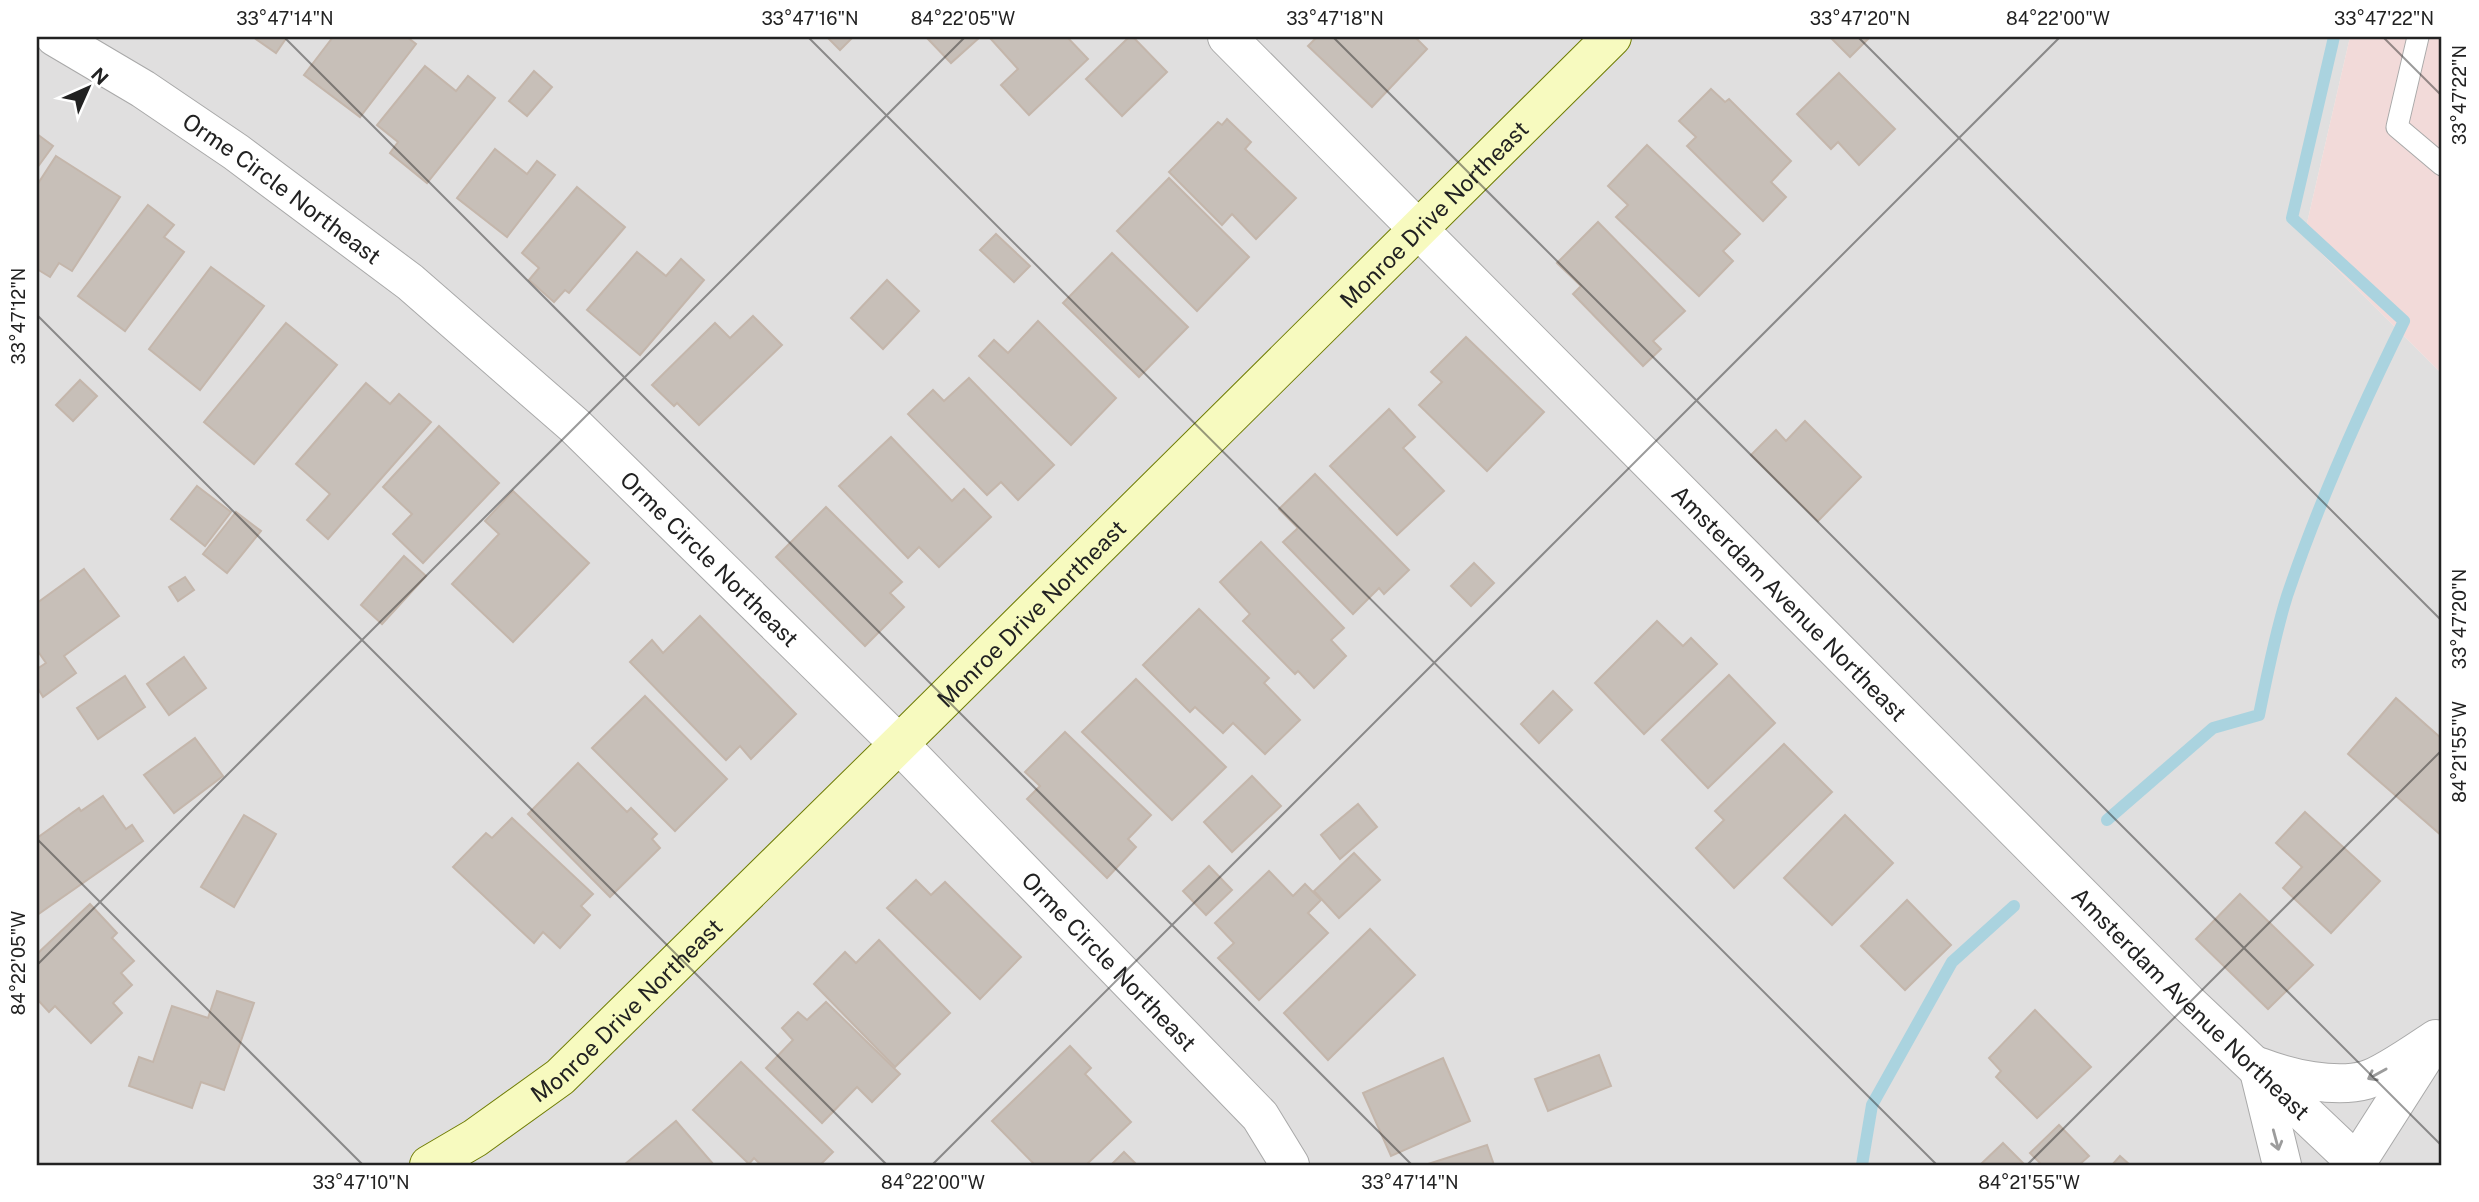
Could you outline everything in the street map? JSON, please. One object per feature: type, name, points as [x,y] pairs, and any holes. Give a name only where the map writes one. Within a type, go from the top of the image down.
[{"type":"main road","name":"Monroe Drive Northeast","points":[[429,1165],[475,1138],[560,1077],[1612,37]]},
{"type":"street","name":"Orme Circle Northeast","points":[[55,37],[143,89],[236,152],[410,282],[573,425],[898,744],[1260,1115],[1290,1165]]},
{"type":"street","name":"Amsterdam Avenue Northeast","points":[[1227,37],[2187,1002],[2258,1067],[2356,1164]]},
{"type":"street","points":[[2258,1067],[2279,1075],[2327,1083],[2366,1080],[2439,1034]]},
{"type":"street","points":[[2356,1164],[2439,1034]]},
{"type":"street","points":[[2258,1067],[2282,1165]]},
{"type":"lane","points":[[2418,37],[2397,127],[2442,165]]},
{"type":"shaded area","points":[[37,37],[2350,37],[2304,236],[2442,374],[2442,1165],[37,1165]]},
{"type":"shaded area","points":[[2350,37],[2442,37],[2442,374],[2304,236]]},
{"type":"building","points":[[253,37],[287,37],[276,53]]},
{"type":"building","points":[[333,37],[407,37],[416,44],[360,117],[304,75]]},
{"type":"building","points":[[827,37],[853,37],[840,50]]},
{"type":"building","points":[[926,37],[980,37],[951,63]]},
{"type":"building","points":[[991,37],[1067,37],[1088,59],[1029,115],[1001,85],[1018,69]]},
{"type":"building","points":[[1129,37],[1133,37],[1167,72],[1122,116],[1086,79]]},
{"type":"building","points":[[1317,37],[1415,37],[1427,49],[1372,107],[1308,46]]},
{"type":"building","points":[[1830,37],[1870,37],[1850,57]]},
{"type":"building","points":[[425,66],[456,91],[468,76],[495,98],[427,183],[390,153],[398,142],[377,125]]},
{"type":"building","points":[[534,71],[552,87],[527,116],[509,101]]},
{"type":"building","points":[[1839,73],[1895,129],[1859,165],[1838,142],[1831,149],[1797,114]]},
{"type":"building","points":[[1711,89],[1725,102],[1729,99],[1791,161],[1771,182],[1786,197],[1763,221],[1687,146],[1696,137],[1679,121]]},
{"type":"building","points":[[1227,119],[1251,142],[1245,149],[1296,198],[1256,239],[1232,214],[1222,225],[1169,172],[1218,122],[1222,125]]},
{"type":"building","points":[[37,134],[53,146],[37,168]]},
{"type":"building","points":[[1647,145],[1740,234],[1723,251],[1733,261],[1699,296],[1616,217],[1628,205],[1608,186]]},
{"type":"building","points":[[495,149],[527,174],[537,161],[555,175],[507,237],[457,198]]},
{"type":"building","points":[[56,156],[120,197],[72,271],[59,263],[50,277],[37,269],[37,185]]},
{"type":"building","points":[[1169,178],[1249,257],[1197,311],[1117,231]]},
{"type":"building","points":[[577,187],[625,227],[569,293],[565,290],[554,302],[529,280],[539,268],[522,253]]},
{"type":"building","points":[[148,205],[174,225],[164,237],[184,252],[125,331],[78,296]]},
{"type":"building","points":[[1598,222],[1685,311],[1653,341],[1661,349],[1643,366],[1573,294],[1581,286],[1557,263]]},
{"type":"building","points":[[996,234],[1030,266],[1014,282],[980,250]]},
{"type":"building","points":[[637,252],[666,276],[681,259],[704,280],[640,355],[587,310]]},
{"type":"building","points":[[1112,253],[1188,327],[1139,377],[1063,303]]},
{"type":"building","points":[[211,267],[264,306],[200,390],[149,349]]},
{"type":"building","points":[[887,280],[919,311],[883,349],[851,318]]},
{"type":"building","points":[[753,316],[782,345],[699,425],[677,403],[674,406],[652,385],[715,323],[730,338]]},
{"type":"building","points":[[1038,321],[1116,398],[1071,445],[979,356],[994,340],[1008,353]]},
{"type":"building","points":[[286,323],[337,365],[254,464],[204,422]]},
{"type":"building","points":[[1466,337],[1544,412],[1487,471],[1419,405],[1442,382],[1431,372]]},
{"type":"building","points":[[969,378],[1054,465],[1018,500],[1001,482],[987,495],[908,414],[933,390],[944,401]]},
{"type":"building","points":[[80,380],[97,396],[73,421],[56,405]]},
{"type":"building","points":[[366,383],[390,404],[399,394],[431,422],[328,539],[307,520],[330,494],[296,464]]},
{"type":"building","points":[[1389,409],[1415,437],[1403,448],[1444,491],[1397,535],[1330,466]]},
{"type":"building","points":[[1805,421],[1861,477],[1818,521],[1751,455],[1776,430],[1786,441]]},
{"type":"building","points":[[439,426],[499,483],[423,563],[393,534],[412,514],[383,487]]},
{"type":"building","points":[[891,437],[952,501],[964,489],[991,517],[939,567],[919,547],[908,558],[839,486]]},
{"type":"building","points":[[1315,474],[1409,570],[1384,594],[1379,588],[1353,614],[1283,542],[1298,528],[1279,509]]},
{"type":"building","points":[[197,486],[231,512],[205,546],[171,519]]},
{"type":"building","points":[[513,491],[589,563],[513,642],[452,584],[499,534],[485,521]]},
{"type":"building","points":[[826,507],[902,582],[890,593],[904,607],[865,646],[776,557]]},
{"type":"building","points":[[236,512],[261,531],[227,573],[203,554]]},
{"type":"building","points":[[1261,542],[1344,628],[1331,640],[1346,656],[1314,688],[1298,671],[1295,674],[1243,621],[1250,614],[1220,582]]},
{"type":"building","points":[[404,556],[426,576],[382,624],[361,605]]},
{"type":"building","points":[[1474,563],[1494,583],[1471,606],[1451,586]]},
{"type":"building","points":[[84,569],[119,616],[64,656],[76,673],[43,697],[37,687],[37,669],[46,663],[37,650],[37,603]]},
{"type":"building","points":[[185,577],[194,590],[178,601],[169,587]]},
{"type":"building","points":[[1199,609],[1269,678],[1264,683],[1300,720],[1265,754],[1233,723],[1223,733],[1195,707],[1190,712],[1143,665]]},
{"type":"building","points":[[700,616],[796,714],[751,759],[740,746],[726,760],[630,662],[652,640],[663,653]]},
{"type":"building","points":[[1657,621],[1683,646],[1691,638],[1717,664],[1644,734],[1595,683]]},
{"type":"building","points":[[184,657],[206,688],[169,715],[147,684]]},
{"type":"building","points":[[1729,675],[1775,723],[1708,788],[1662,740]]},
{"type":"building","points":[[125,676],[145,707],[98,739],[77,708]]},
{"type":"building","points":[[1136,679],[1226,767],[1172,820],[1082,732]]},
{"type":"building","points":[[1553,691],[1572,710],[1539,743],[1521,724]]},
{"type":"building","points":[[645,696],[727,779],[675,831],[592,748]]},
{"type":"building","points":[[2396,698],[2442,739],[2442,836],[2348,754]]},
{"type":"building","points":[[1065,732],[1151,815],[1128,839],[1136,847],[1107,878],[1027,799],[1040,786],[1025,772]]},
{"type":"building","points":[[195,738],[223,776],[174,813],[144,775]]},
{"type":"building","points":[[1784,744],[1832,792],[1734,888],[1696,848],[1724,820],[1715,811]]},
{"type":"building","points":[[578,763],[627,812],[631,808],[657,834],[652,839],[660,848],[610,897],[528,814]]},
{"type":"building","points":[[1252,776],[1281,806],[1232,852],[1204,822]]},
{"type":"building","points":[[103,796],[126,829],[132,825],[143,841],[37,915],[37,838],[79,808],[81,811]]},
{"type":"building","points":[[1358,804],[1377,827],[1340,859],[1321,835]]},
{"type":"building","points":[[2305,812],[2380,881],[2331,933],[2283,888],[2302,867],[2276,843]]},
{"type":"building","points":[[244,815],[276,834],[234,907],[201,887]]},
{"type":"building","points":[[1845,815],[1893,863],[1832,925],[1784,878]]},
{"type":"building","points":[[512,818],[593,894],[581,906],[590,915],[560,948],[543,932],[534,943],[453,867],[486,833],[492,838]]},
{"type":"building","points":[[1354,853],[1380,880],[1339,918],[1314,891]]},
{"type":"building","points":[[1209,866],[1232,890],[1206,915],[1183,891]]},
{"type":"building","points":[[1269,871],[1293,896],[1305,884],[1321,900],[1308,913],[1328,933],[1259,1000],[1218,958],[1234,943],[1215,923]]},
{"type":"building","points":[[916,880],[931,895],[945,882],[1021,957],[980,999],[887,908]]},
{"type":"building","points":[[2240,894],[2313,965],[2268,1009],[2196,939]]},
{"type":"building","points":[[1907,900],[1951,945],[1905,990],[1861,946]]},
{"type":"building","points":[[90,904],[117,933],[112,938],[134,961],[121,973],[132,985],[113,1003],[122,1013],[91,1043],[55,1006],[49,1012],[37,999],[37,954]]},
{"type":"building","points":[[1370,929],[1415,975],[1328,1060],[1284,1013]]},
{"type":"building","points":[[879,940],[950,1013],[895,1067],[814,984],[845,952],[856,963]]},
{"type":"building","points":[[217,991],[254,1003],[224,1090],[201,1082],[192,1108],[129,1086],[139,1057],[153,1062],[172,1006],[208,1018]]},
{"type":"building","points":[[826,1002],[900,1074],[872,1102],[857,1087],[822,1123],[766,1068],[793,1040],[782,1028],[798,1012],[807,1020]]},
{"type":"building","points":[[2035,1010],[2091,1067],[2037,1118],[1996,1077],[2001,1071],[1989,1058]]},
{"type":"building","points":[[1070,1046],[1091,1068],[1085,1074],[1131,1122],[1086,1165],[1035,1165],[992,1121]]},
{"type":"building","points":[[1599,1055],[1611,1086],[1548,1111],[1535,1079]]},
{"type":"building","points":[[1443,1058],[1470,1121],[1391,1156],[1363,1093]]},
{"type":"building","points":[[741,1062],[833,1152],[820,1165],[761,1165],[754,1158],[749,1164],[693,1110]]},
{"type":"building","points":[[676,1121],[714,1165],[624,1165]]},
{"type":"building","points":[[2059,1125],[2089,1156],[2079,1165],[2042,1165],[2030,1153]]},
{"type":"building","points":[[2003,1143],[2025,1165],[1980,1165]]},
{"type":"building","points":[[1487,1145],[1494,1165],[1425,1165]]},
{"type":"building","points":[[1124,1152],[1137,1165],[1111,1165]]},
{"type":"building","points":[[2120,1156],[2130,1165],[2112,1165]]},
{"type":"waterway","points":[[2107,820],[2213,728],[2259,715],[2279,625],[2299,561],[2341,456],[2404,321],[2292,218],[2334,37]]},
{"type":"waterway","points":[[1862,1165],[1872,1105],[1952,962],[2014,906]]}]
